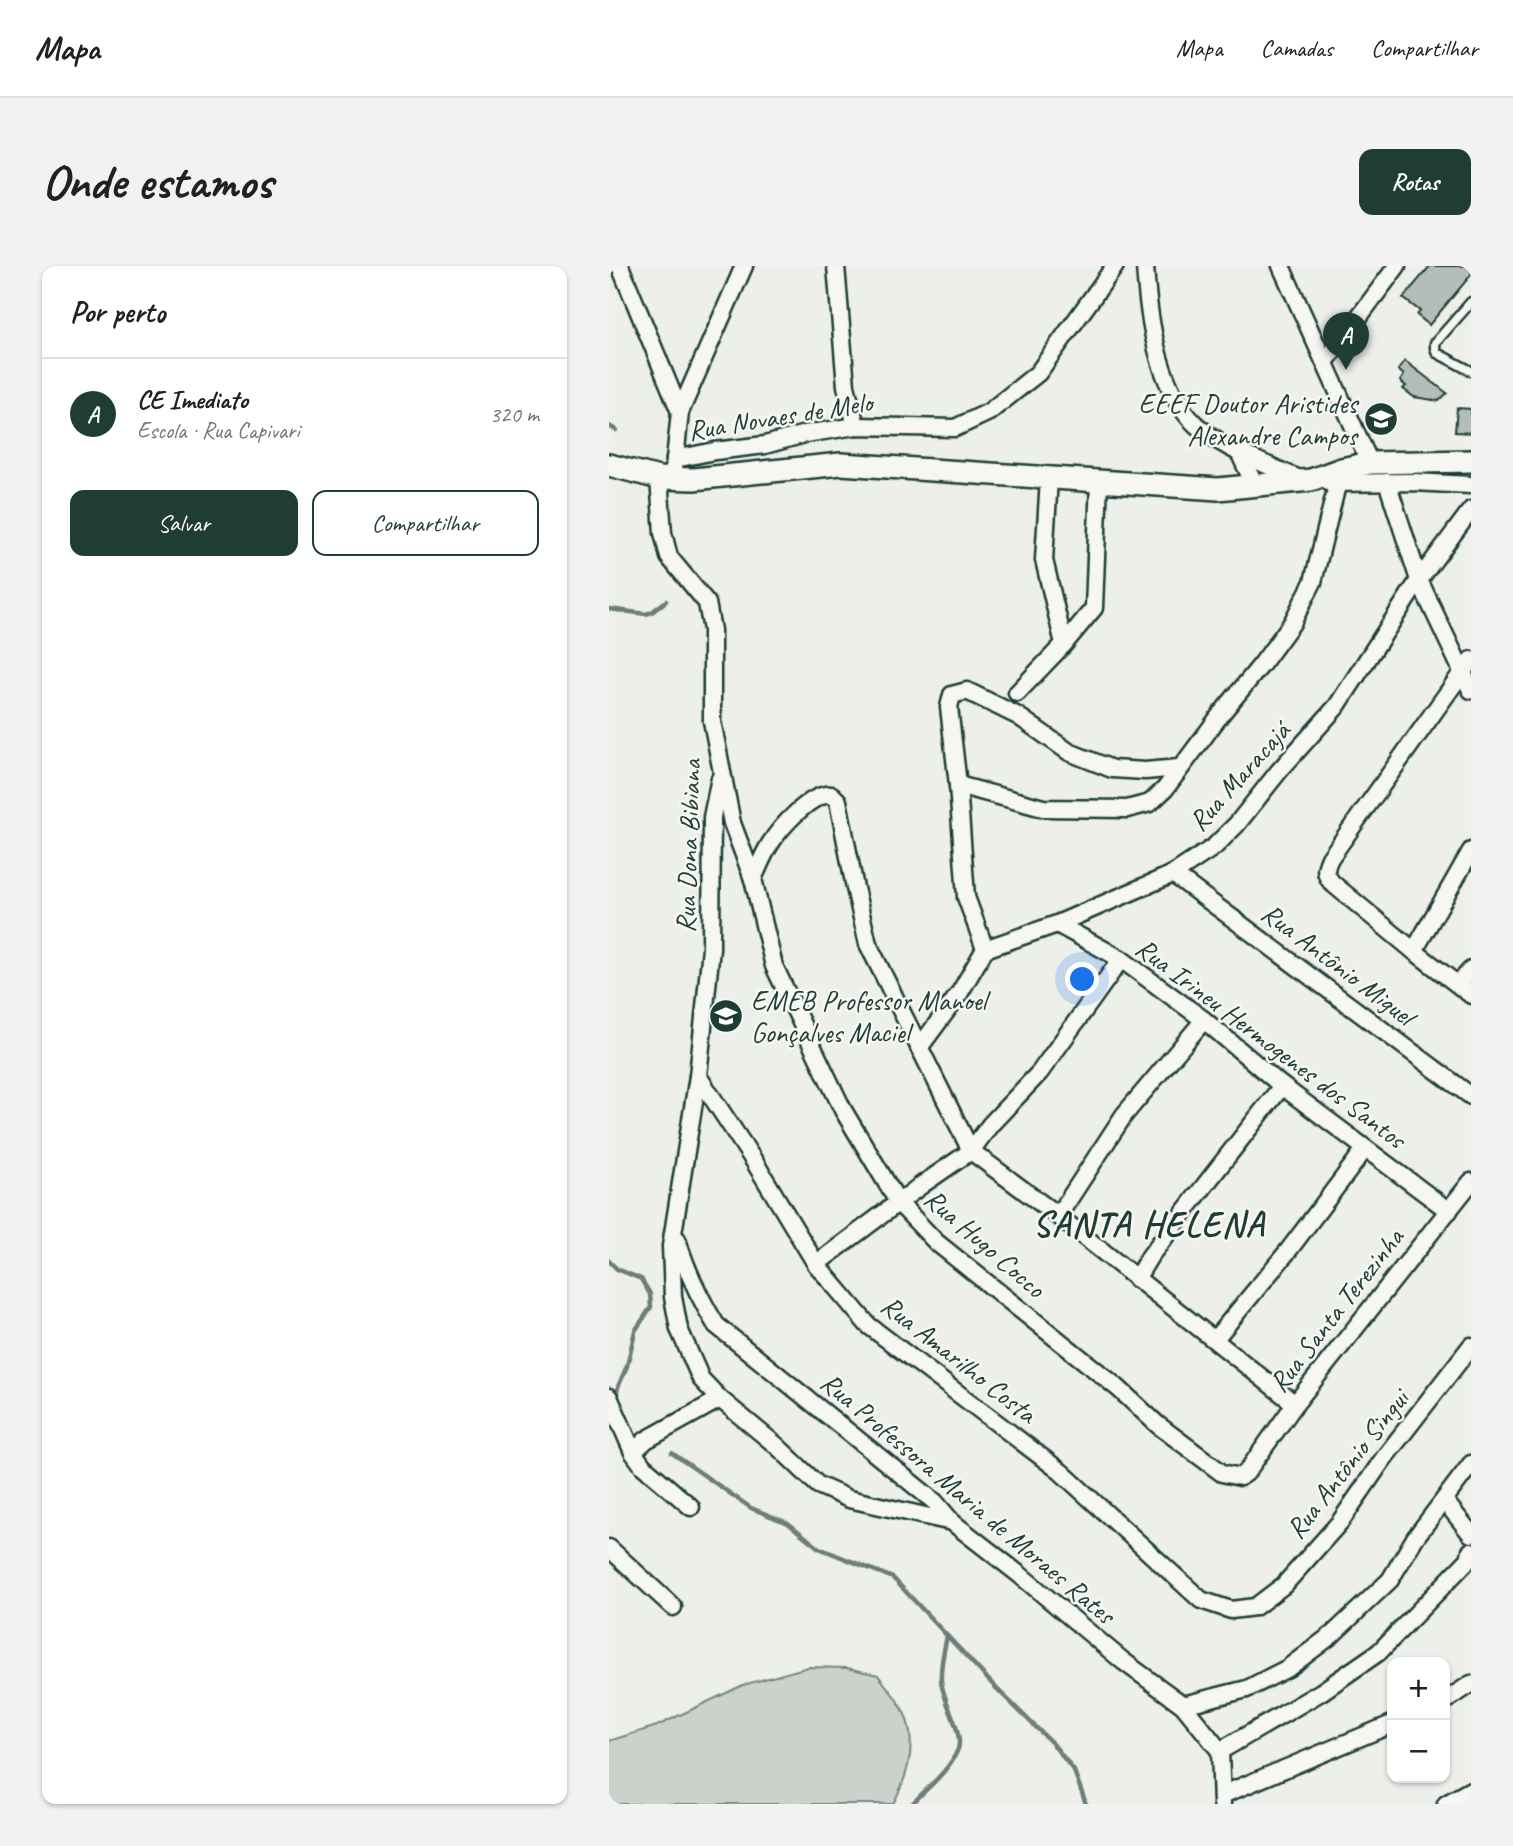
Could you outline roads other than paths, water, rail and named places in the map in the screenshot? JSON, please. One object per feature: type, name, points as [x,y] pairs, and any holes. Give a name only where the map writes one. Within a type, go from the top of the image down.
[{"type":"street","points":[[620,266],[680,412]]},
{"type":"street","points":[[680,412],[744,266]]},
{"type":"street","points":[[821,266],[837,269],[846,386],[856,426]]},
{"type":"street","name":"Rua Novaes de Melo","points":[[669,472],[715,451],[765,445],[805,434],[856,426],[955,428],[989,412],[1038,373],[1115,266]]},
{"type":"street","points":[[1145,266],[1149,313],[1161,360],[1174,394],[1187,416],[1201,429],[1238,452],[1306,480]]},
{"type":"street","points":[[1281,266],[1370,463]]},
{"type":"street","points":[[1325,362],[1397,266]]},
{"type":"street","name":"Rua Dona Bibiana","points":[[680,412],[669,472],[663,533],[669,557],[707,603],[712,630],[712,721],[722,769],[712,817],[711,948],[698,1076],[671,1246],[673,1297],[679,1329],[701,1379],[818,1485],[849,1499],[952,1521]]},
{"type":"street","points":[[1238,452],[1254,485]]},
{"type":"street","points":[[1340,477],[1370,463],[1471,461]]},
{"type":"street","points":[[609,476],[669,472],[694,479],[841,464],[1217,489],[1340,477],[1387,482],[1471,485]]},
{"type":"street","points":[[609,465],[635,473]]},
{"type":"street","points":[[958,785],[1043,808],[1127,809],[1150,803],[1165,789],[1292,622],[1313,582],[1340,477]]},
{"type":"street","points":[[1049,478],[1044,560],[1064,644]]},
{"type":"street","points":[[1017,692],[1064,644],[1094,608],[1100,481]]},
{"type":"street","points":[[1387,482],[1419,580],[1466,665],[1471,690]]},
{"type":"street","name":"Rua Maracajá","points":[[985,948],[1057,924],[1173,874],[1214,847],[1237,824],[1279,771],[1337,706],[1419,580],[1471,510]]},
{"type":"street","points":[[1466,665],[1325,869],[1332,883],[1465,989],[1471,970]]},
{"type":"street","points":[[919,1048],[959,994],[985,948],[966,897],[949,706],[952,695],[967,691],[1018,716],[1069,752],[1112,769],[1145,771],[1179,768]]},
{"type":"street","name":"Rua Hugo Cocco","points":[[722,769],[732,822],[753,879],[774,966],[843,1110],[898,1202],[936,1242],[1118,1388],[1158,1425],[1222,1473],[1240,1477],[1246,1473]]},
{"type":"street","points":[[753,879],[770,844],[795,814],[818,795],[832,795],[838,801],[869,944],[971,1151],[1058,1216],[1295,1404]]},
{"type":"street","points":[[1414,951],[1471,851]]},
{"type":"street","name":"Rua Antônio Miguel","points":[[1173,874],[1471,1096]]},
{"type":"street","name":"Rua Irineu Hermogenes dos Santos","points":[[1057,924],[1121,959],[1204,1020],[1282,1086],[1449,1211]]},
{"type":"street","points":[[816,1264],[971,1151],[990,1125],[1040,1072],[1121,959]]},
{"type":"street","points":[[1058,1216],[1124,1115],[1204,1020]]},
{"type":"street","name":"Rua Amarilho Costa","points":[[698,1076],[754,1161],[816,1264],[868,1325],[1060,1471],[1201,1600],[1231,1610],[1255,1607]]},
{"type":"street","points":[[1136,1279],[1150,1256],[1282,1086]]},
{"type":"street","points":[[1215,1339],[1288,1251],[1365,1149]]},
{"type":"street","name":"Rua Santa Terezinha","points":[[1246,1473],[1295,1404],[1471,1182]]},
{"type":"street","name":"Rua Professora Maria de Moraes Rates","points":[[674,1228],[683,1262],[716,1325],[935,1502],[952,1521],[1123,1661],[1183,1706],[1220,1751]]},
{"type":"street","name":"Rua Antônio Singui","points":[[1255,1607],[1284,1585],[1340,1521],[1384,1458],[1471,1346]]},
{"type":"street","points":[[609,1397],[633,1452],[643,1466],[691,1507]]},
{"type":"street","points":[[633,1452],[646,1440],[720,1399]]},
{"type":"street","points":[[1183,1706],[1247,1689],[1288,1668],[1333,1634],[1390,1580],[1415,1538],[1471,1464]]},
{"type":"street","points":[[1444,1500],[1471,1534]]},
{"type":"street","points":[[609,1548],[673,1607]]},
{"type":"street","points":[[1387,1726],[1222,1799],[1220,1751],[1321,1692],[1379,1652],[1469,1559],[1471,1551]]},
{"type":"street","points":[[1450,1698],[1471,1684]]},
{"type":"street","points":[[1446,1804],[1471,1790]]},
{"type":"lane","points":[[1471,302],[1435,343],[1434,348],[1437,353],[1471,371]]},
{"type":"waterway","points":[[609,426],[616,430]]},
{"type":"waterway","points":[[609,609],[646,614],[666,601]]},
{"type":"waterway","points":[[609,1261],[617,1269],[641,1279],[650,1294],[651,1307],[635,1331],[627,1366],[616,1396]]},
{"type":"waterway","points":[[672,1453],[751,1508],[788,1523],[819,1548],[893,1578],[997,1689],[1053,1744],[1074,1771],[1086,1804]]},
{"type":"waterway","points":[[912,1804],[944,1771],[958,1749],[956,1725],[941,1680],[947,1636]]},
{"type":"place","name":"CE Imediato","points":[[1346,370]]},
{"type":"place","name":"EEEF Doutor Aristides Alexandre Campos","points":[[1381,419]]},
{"type":"place","name":"EMEB Professor Manoel Gonçalves Maciel","points":[[726,1016]]},
{"type":"district","name":"SANTA HELENA","points":[[1149,1224]]}]
